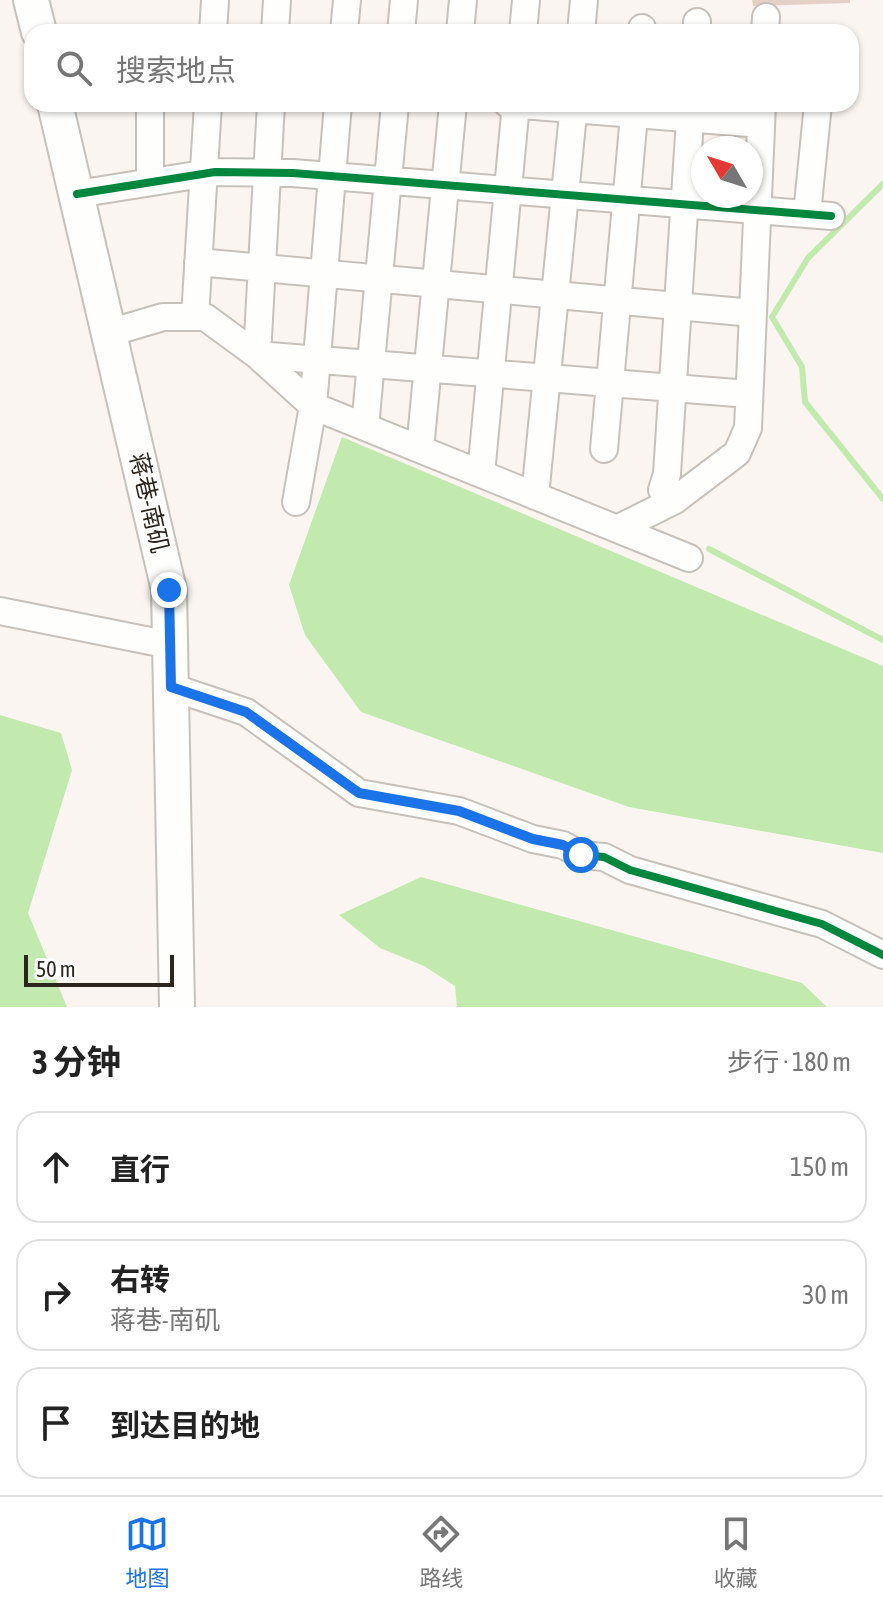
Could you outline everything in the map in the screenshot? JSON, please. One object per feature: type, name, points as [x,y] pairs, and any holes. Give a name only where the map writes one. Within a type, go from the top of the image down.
[{"type":"main road","points":[[31,0],[37,24]]},
{"type":"main road","name":"蒋巷-南矶","points":[[57,112],[169,590],[177,1007]]},
{"type":"street","points":[[276,24],[277,0]]},
{"type":"street","points":[[345,24],[347,0]]},
{"type":"street","points":[[402,24],[404,0]]},
{"type":"street","points":[[461,24],[463,0]]},
{"type":"street","points":[[524,24],[526,0]]},
{"type":"street","points":[[582,24],[584,0]]},
{"type":"street","points":[[214,24],[215,1]]},
{"type":"street","points":[[150,112],[150,182]]},
{"type":"street","points":[[195,317],[208,112]]},
{"type":"street","points":[[257,355],[271,112]]},
{"type":"street","points":[[296,502],[313,406],[337,112]]},
{"type":"street","points":[[365,427],[394,112]]},
{"type":"street","points":[[420,449],[452,112]]},
{"type":"street","points":[[481,474],[515,112]]},
{"type":"street","points":[[535,496],[573,112]]},
{"type":"street","points":[[604,449],[634,112]]},
{"type":"street","points":[[675,500],[662,490],[667,474],[690,112]]},
{"type":"street","points":[[617,529],[675,500],[737,453],[748,428],[762,114],[714,112]]},
{"type":"street","points":[[77,194],[204,174],[267,172],[819,215],[818,112]]},
{"type":"street","points":[[198,262],[753,313]]},
{"type":"street","points":[[109,333],[163,317],[205,317],[257,355],[313,406],[689,558]]},
{"type":"street","points":[[257,355],[749,394]]},
{"type":"street","points":[[0,611],[170,645]]},
{"type":"street","points":[[171,687],[246,712],[359,793],[459,811],[533,839],[563,845],[581,855],[604,857],[630,870],[822,924],[883,955]]},
{"type":"shaded area","points":[[342,437],[883,666],[883,853],[629,807],[361,712],[305,635],[289,585]]},
{"type":"shaded area","points":[[0,715],[61,733],[72,770],[28,913],[67,1007],[0,1007]]},
{"type":"shaded area","points":[[421,877],[802,983],[827,1007],[457,1007],[455,986],[424,966],[380,948],[339,915]]},
{"type":"building","points":[[752,0],[850,0],[850,3],[753,6]]},
{"type":"waterway","points":[[883,184],[808,258],[772,317],[802,367],[805,402],[883,499]]},
{"type":"waterway","points":[[709,549],[883,640]]},
{"type":"cycle path","points":[[77,194],[215,172],[293,173],[831,216]]},
{"type":"cycle path","points":[[171,687],[246,712],[359,793],[459,811],[533,839],[563,845],[581,855],[604,857],[630,870],[822,924],[883,955]]},
{"type":"route","points":[[169,590],[171,687],[246,712],[359,793],[459,811],[533,839],[563,845],[581,855]]}]
